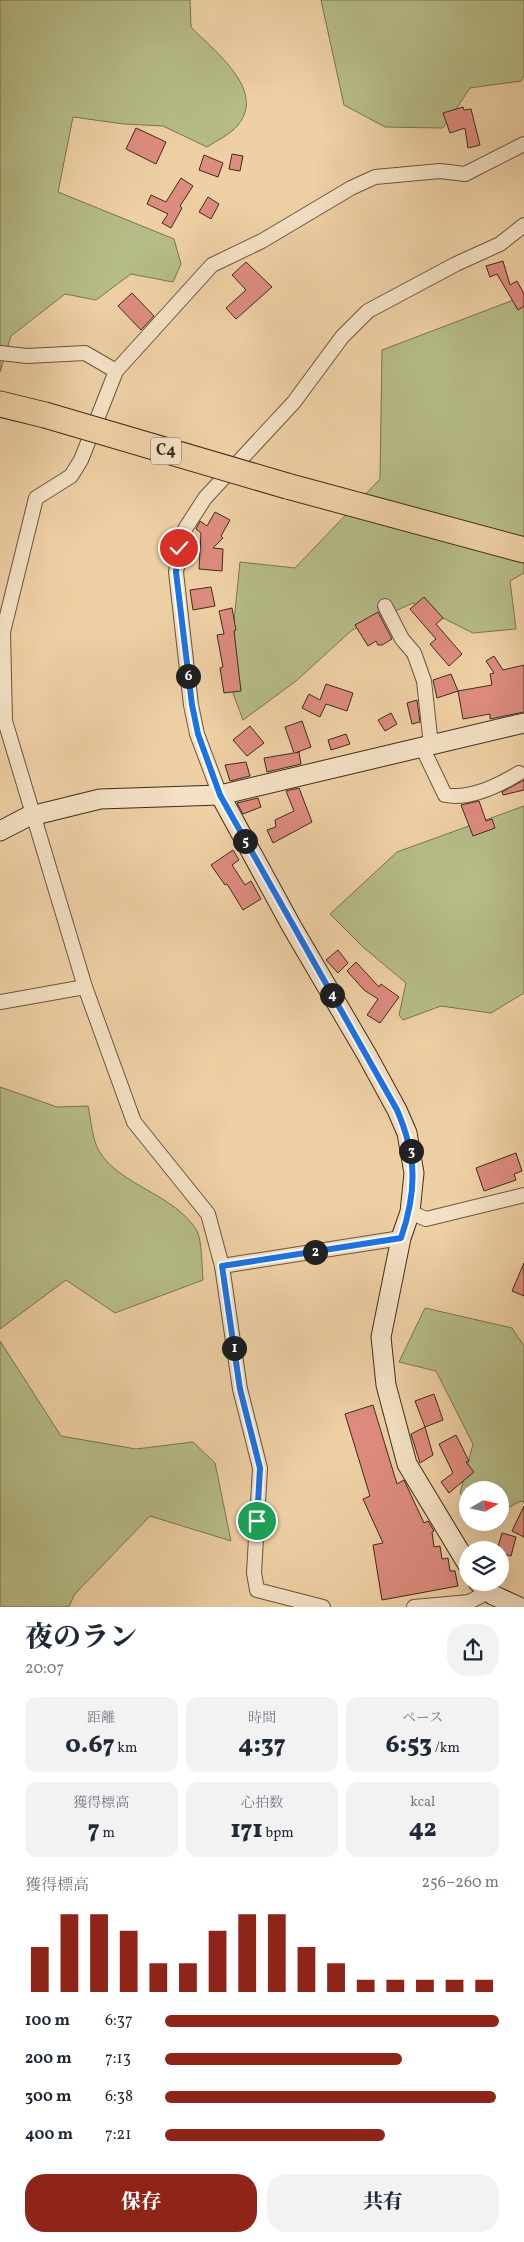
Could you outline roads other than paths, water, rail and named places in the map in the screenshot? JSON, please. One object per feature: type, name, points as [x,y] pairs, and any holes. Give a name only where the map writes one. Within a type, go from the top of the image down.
[{"type":"highway","name":"C4","points":[[0,404],[45,415],[287,486],[524,550]]},
{"type":"street","points":[[323,1607],[257,1590],[254,1573],[260,1468],[240,1389],[222,1266],[208,1214],[134,1122],[86,987],[5,721],[3,632],[36,498],[71,476],[81,460],[116,371],[212,265],[262,241],[351,188],[375,177],[440,171],[464,174],[524,144]]},
{"type":"street","points":[[459,1551],[407,1464],[386,1385],[381,1337],[401,1238],[410,1212],[414,1173],[412,1151],[397,1110],[220,795],[198,734],[192,705],[176,572],[185,530],[205,498],[294,402],[342,337],[368,311],[456,264],[500,244],[524,225]]},
{"type":"street","points":[[0,353],[27,356],[85,352],[116,371]]},
{"type":"street","points":[[385,606],[402,639],[414,653],[424,681],[426,746],[445,795],[457,797],[500,785],[519,774]]},
{"type":"street","points":[[0,830],[27,817],[100,799],[220,795],[524,723]]},
{"type":"street","points":[[0,1002],[86,987]]},
{"type":"street","points":[[410,1212],[426,1219],[524,1194]]},
{"type":"street","points":[[222,1266],[401,1238]]},
{"type":"street","points":[[414,1607],[468,1604],[479,1591]]},
{"type":"street","points":[[490,1591],[520,1607]]}]
